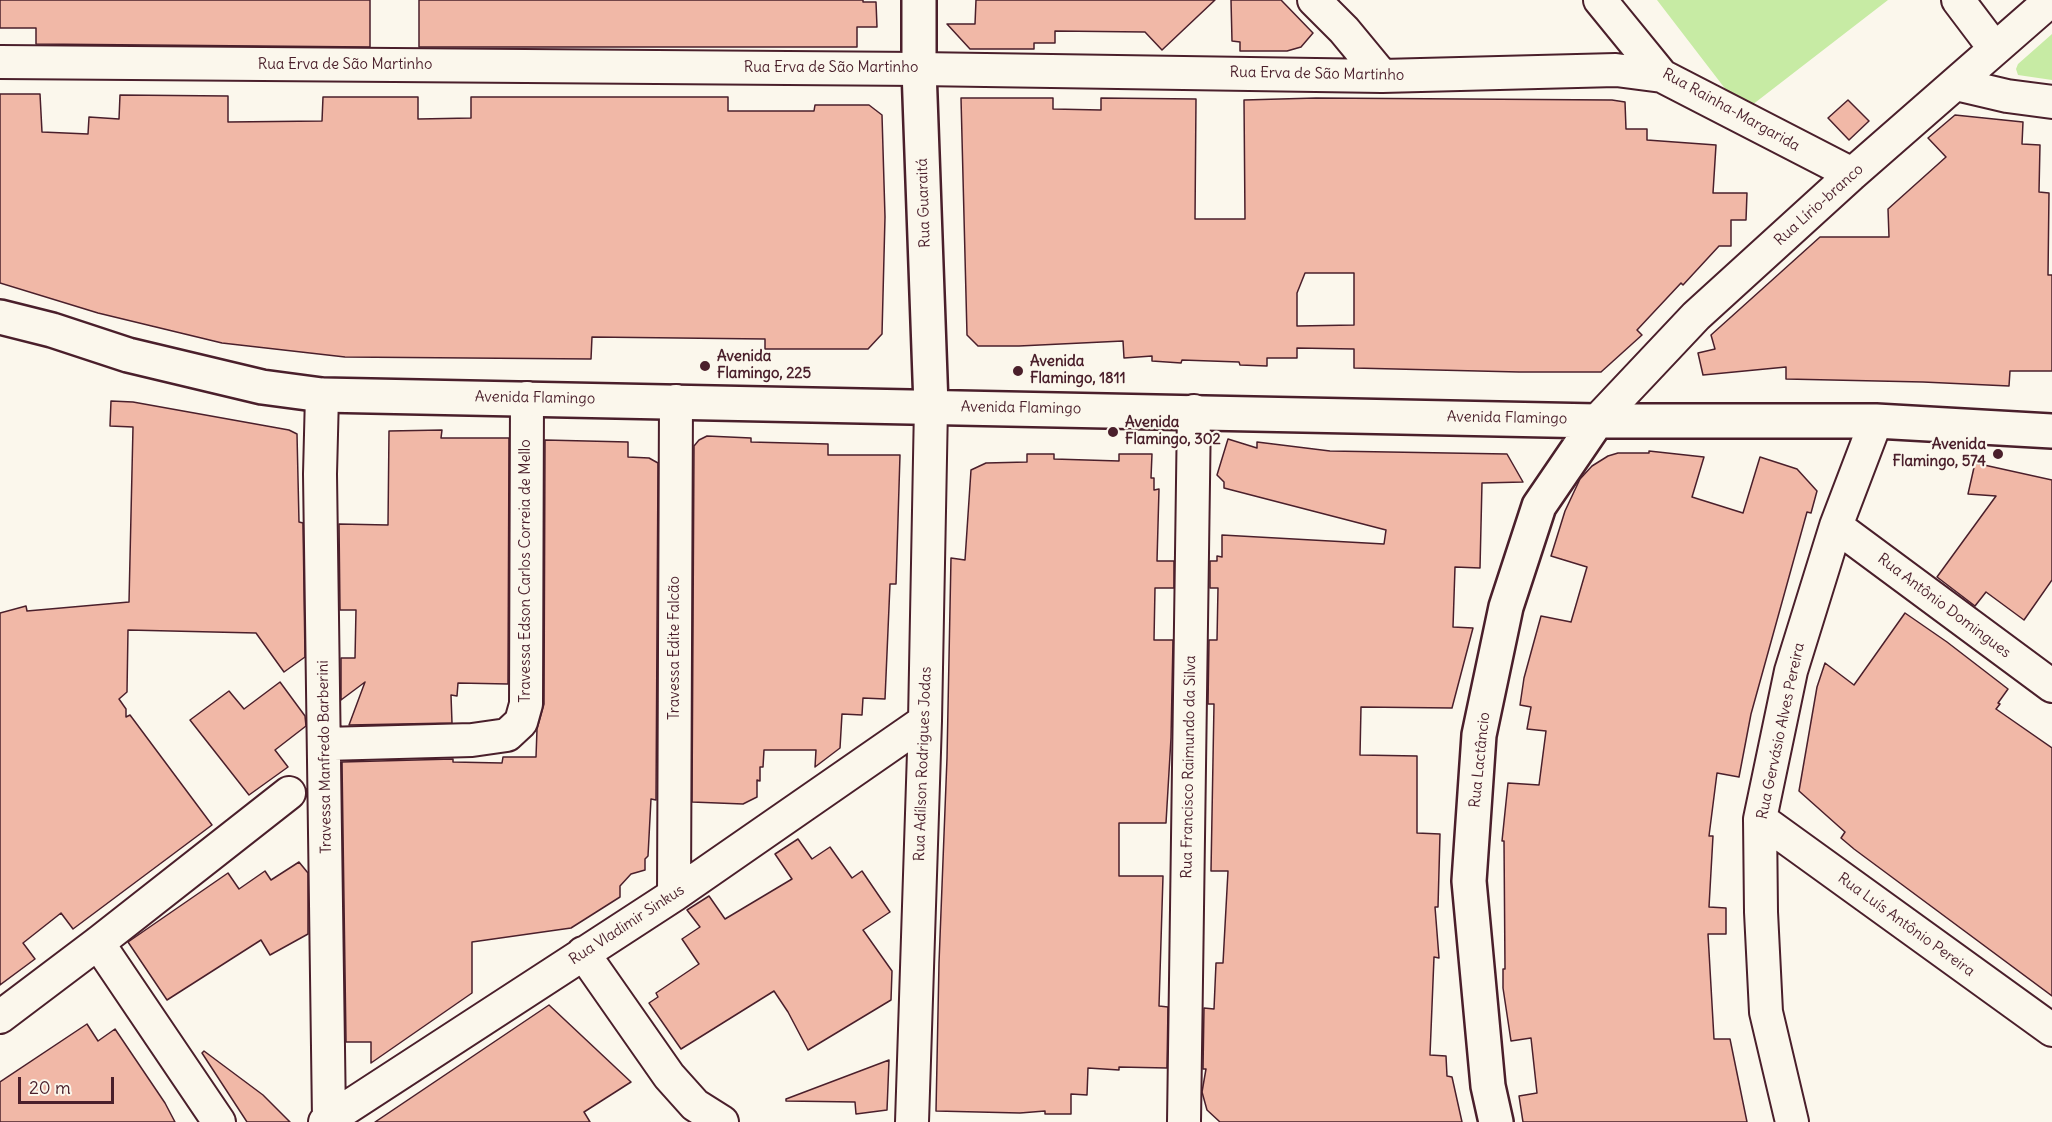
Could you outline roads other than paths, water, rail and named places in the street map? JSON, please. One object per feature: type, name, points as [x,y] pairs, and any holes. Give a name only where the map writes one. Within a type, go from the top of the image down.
[{"type":"street","name":"Rua Guaraitá","points":[[919,0],[919,69],[932,406]]},
{"type":"street","points":[[1314,0],[1344,30],[1382,76]]},
{"type":"street","name":"Rua Rainha-Margarida","points":[[1600,0],[1662,76],[1852,174]]},
{"type":"street","points":[[1958,0],[1995,49]]},
{"type":"street","name":"Rua Lírio-branco","points":[[1597,420],[1696,316],[1852,174],[2051,0]]},
{"type":"street","name":"Rua Erva de São Martinho","points":[[0,62],[919,69],[1382,76],[1616,70],[1662,76]]},
{"type":"street","points":[[1956,84],[2007,96],[2052,102]]},
{"type":"street","name":"Avenida Flamingo","points":[[0,317],[52,330],[128,355],[262,387],[322,395],[1597,420],[1876,421],[2052,431]]},
{"type":"street","name":"Travessa Manfredo Barberini","points":[[322,395],[320,474],[325,744],[327,1121]]},
{"type":"street","name":"Travessa Edson Carlos Correia de Mello","points":[[325,744],[471,740],[507,735],[521,722],[526,704],[526,398]]},
{"type":"street","name":"Travessa Edite Falcão","points":[[674,895],[676,401]]},
{"type":"street","name":"Rua Adílson Rodrigues Jodas","points":[[912,1122],[932,406]]},
{"type":"street","name":"Rua Francisco Raimundo da Silva","points":[[1184,1122],[1194,411]]},
{"type":"street","name":"Rua Lactâncio","points":[[1496,1122],[1488,1086],[1469,881],[1479,735],[1506,607],[1539,506],[1597,420]]},
{"type":"street","name":"Rua Gervásio Alves Pereira","points":[[1792,1122],[1766,1012],[1761,912],[1760,819],[1791,671],[1836,526],[1876,421]]},
{"type":"street","name":"Rua Antônio Domingues","points":[[1836,526],[2052,686]]},
{"type":"street","name":"Rua Vladimir Sinkus","points":[[327,1121],[674,895],[925,721]]},
{"type":"street","points":[[0,1017],[289,794]]},
{"type":"street","name":"Rua Luís Antônio Pereira","points":[[1760,819],[2052,1030]]},
{"type":"street","points":[[98,943],[219,1122]]},
{"type":"street","points":[[583,953],[669,1076],[695,1105],[722,1122]]},
{"type":"place","name":"Avenida Flamingo, 225","points":[[705,366]]},
{"type":"place","name":"Avenida Flamingo, 1811","points":[[1018,371]]},
{"type":"place","name":"Avenida Flamingo, 302","points":[[1113,432]]},
{"type":"place","name":"Avenida Flamingo, 574","points":[[1998,454]]}]
